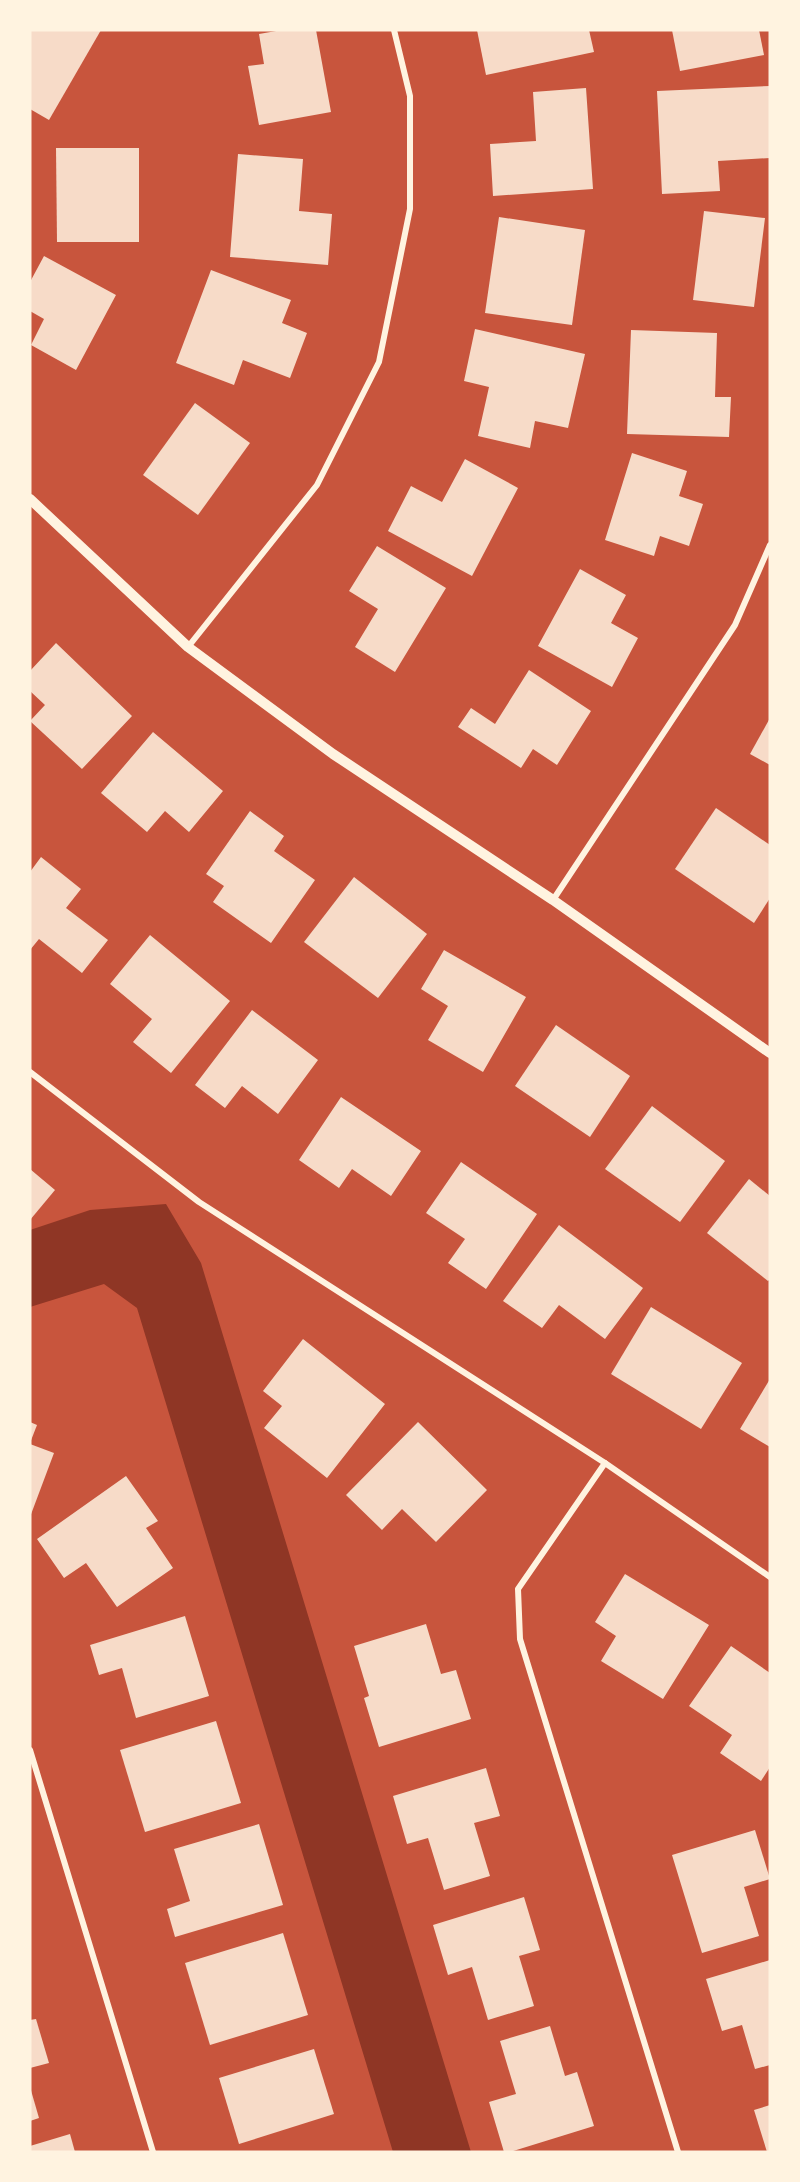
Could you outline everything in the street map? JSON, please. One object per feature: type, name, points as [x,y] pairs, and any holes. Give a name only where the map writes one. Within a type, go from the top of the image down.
[{"type":"street","points":[[188,647],[316,485],[379,362],[410,209],[410,96],[394,30]]},
{"type":"street","points":[[30,499],[188,647],[333,754],[553,900],[770,1053]]},
{"type":"street","points":[[553,900],[735,625],[770,545]]},
{"type":"street","points":[[30,1072],[199,1203],[605,1463],[770,1577]]},
{"type":"street","points":[[605,1463],[518,1589],[520,1639],[678,2152]]},
{"type":"street","points":[[30,1750],[153,2152]]},
{"type":"shaded area","points":[[166,1204],[201,1263],[471,2152],[393,2152],[137,1308],[104,1284],[30,1307],[30,1230],[90,1210]]},
{"type":"building","points":[[30,30],[101,30],[49,120],[30,109]]},
{"type":"building","points":[[282,30],[316,30],[331,112],[259,125],[248,66],[264,64],[259,34]]},
{"type":"building","points":[[477,30],[589,30],[594,52],[486,75]]},
{"type":"building","points":[[672,30],[759,30],[764,55],[680,71]]},
{"type":"building","points":[[770,86],[770,158],[718,161],[720,191],[662,194],[657,91]]},
{"type":"building","points":[[586,88],[593,189],[493,196],[490,144],[536,141],[533,92]]},
{"type":"building","points":[[56,148],[139,148],[139,242],[57,242]]},
{"type":"building","points":[[238,154],[303,159],[299,211],[332,214],[328,265],[230,257]]},
{"type":"building","points":[[704,211],[765,218],[754,307],[693,300]]},
{"type":"building","points":[[499,217],[585,230],[572,325],[485,313]]},
{"type":"building","points":[[44,256],[116,295],[76,370],[31,345],[44,319],[30,311],[30,282]]},
{"type":"building","points":[[211,270],[291,300],[282,323],[307,333],[290,378],[243,360],[234,385],[176,363]]},
{"type":"building","points":[[475,329],[585,354],[568,428],[535,421],[530,448],[478,436],[489,387],[464,381]]},
{"type":"building","points":[[631,330],[717,333],[715,397],[731,397],[729,437],[627,434]]},
{"type":"building","points":[[195,403],[250,443],[198,515],[143,475]]},
{"type":"building","points":[[632,453],[687,471],[679,496],[703,504],[689,546],[660,536],[654,556],[605,540]]},
{"type":"building","points":[[465,459],[518,488],[472,576],[388,531],[411,486],[442,502]]},
{"type":"building","points":[[377,546],[446,588],[395,672],[355,647],[378,609],[349,591]]},
{"type":"building","points":[[580,569],[626,595],[611,623],[638,638],[612,687],[538,646]]},
{"type":"building","points":[[56,643],[132,716],[82,769],[30,721],[45,705],[30,691],[30,671]]},
{"type":"building","points":[[529,670],[591,711],[557,765],[533,749],[521,768],[458,727],[471,708],[495,724]]},
{"type":"building","points":[[770,718],[770,765],[750,754]]},
{"type":"building","points":[[153,732],[223,791],[189,832],[165,811],[147,832],[101,793]]},
{"type":"building","points":[[716,808],[770,845],[770,898],[754,923],[675,869]]},
{"type":"building","points":[[250,811],[284,836],[274,851],[315,880],[271,943],[213,902],[224,886],[206,874]]},
{"type":"building","points":[[41,857],[81,889],[66,908],[108,940],[82,973],[39,939],[30,950],[30,872]]},
{"type":"building","points":[[354,877],[427,934],[378,998],[304,942]]},
{"type":"building","points":[[150,935],[230,1001],[171,1073],[133,1042],[152,1019],[110,984]]},
{"type":"building","points":[[444,950],[526,997],[483,1072],[428,1040],[448,1006],[421,989]]},
{"type":"building","points":[[252,1010],[318,1060],[278,1114],[242,1086],[225,1108],[195,1085]]},
{"type":"building","points":[[556,1025],[630,1076],[590,1137],[515,1086]]},
{"type":"building","points":[[341,1097],[421,1151],[391,1196],[352,1169],[339,1188],[299,1160]]},
{"type":"building","points":[[652,1106],[725,1161],[680,1222],[605,1169]]},
{"type":"building","points":[[461,1162],[537,1214],[486,1289],[448,1263],[465,1239],[426,1213]]},
{"type":"building","points":[[30,1169],[55,1190],[30,1220]]},
{"type":"building","points":[[749,1179],[770,1196],[770,1279],[768,1281],[707,1233]]},
{"type":"building","points":[[559,1225],[643,1288],[605,1339],[559,1305],[542,1328],[503,1301]]},
{"type":"building","points":[[651,1307],[742,1363],[701,1429],[611,1374]]},
{"type":"building","points":[[303,1339],[385,1404],[327,1478],[264,1428],[282,1406],[263,1391]]},
{"type":"building","points":[[770,1379],[770,1447],[740,1429]]},
{"type":"building","points":[[30,1422],[37,1425],[30,1443]]},
{"type":"building","points":[[418,1422],[487,1490],[436,1542],[402,1509],[382,1530],[346,1495]]},
{"type":"building","points":[[30,1444],[54,1453],[30,1517]]},
{"type":"building","points":[[126,1476],[158,1521],[146,1528],[173,1568],[117,1607],[86,1563],[64,1578],[37,1539]]},
{"type":"building","points":[[625,1574],[709,1625],[663,1699],[601,1661],[616,1636],[595,1622]]},
{"type":"building","points":[[185,1616],[209,1696],[136,1718],[122,1668],[99,1675],[90,1645]]},
{"type":"building","points":[[426,1624],[441,1674],[456,1670],[471,1719],[379,1747],[364,1698],[369,1696],[354,1646]]},
{"type":"building","points":[[731,1646],[770,1673],[770,1767],[761,1781],[720,1753],[732,1735],[689,1706]]},
{"type":"building","points":[[216,1721],[241,1803],[145,1832],[120,1750]]},
{"type":"building","points":[[486,1768],[500,1816],[474,1823],[490,1876],[444,1890],[428,1838],[407,1844],[393,1796]]},
{"type":"building","points":[[259,1824],[283,1905],[175,1937],[167,1909],[190,1901],[174,1849]]},
{"type":"building","points":[[755,1830],[770,1879],[744,1887],[759,1936],[702,1953],[672,1855]]},
{"type":"building","points":[[524,1897],[540,1950],[519,1956],[534,2006],[488,2020],[472,1967],[448,1975],[433,1925]]},
{"type":"building","points":[[283,1933],[308,2015],[210,2045],[185,1963]]},
{"type":"building","points":[[770,1960],[770,2065],[755,2069],[742,2025],[722,2031],[706,1979]]},
{"type":"building","points":[[36,2019],[49,2063],[30,2068],[30,2020]]},
{"type":"building","points":[[550,2026],[565,2076],[577,2072],[594,2126],[504,2152],[489,2102],[516,2094],[500,2041]]},
{"type":"building","points":[[314,2049],[334,2114],[239,2144],[219,2078]]},
{"type":"building","points":[[30,2087],[39,2118],[30,2121]]},
{"type":"building","points":[[770,2105],[770,2152],[767,2152],[754,2110]]},
{"type":"building","points":[[70,2134],[75,2152],[30,2152],[30,2146]]}]
